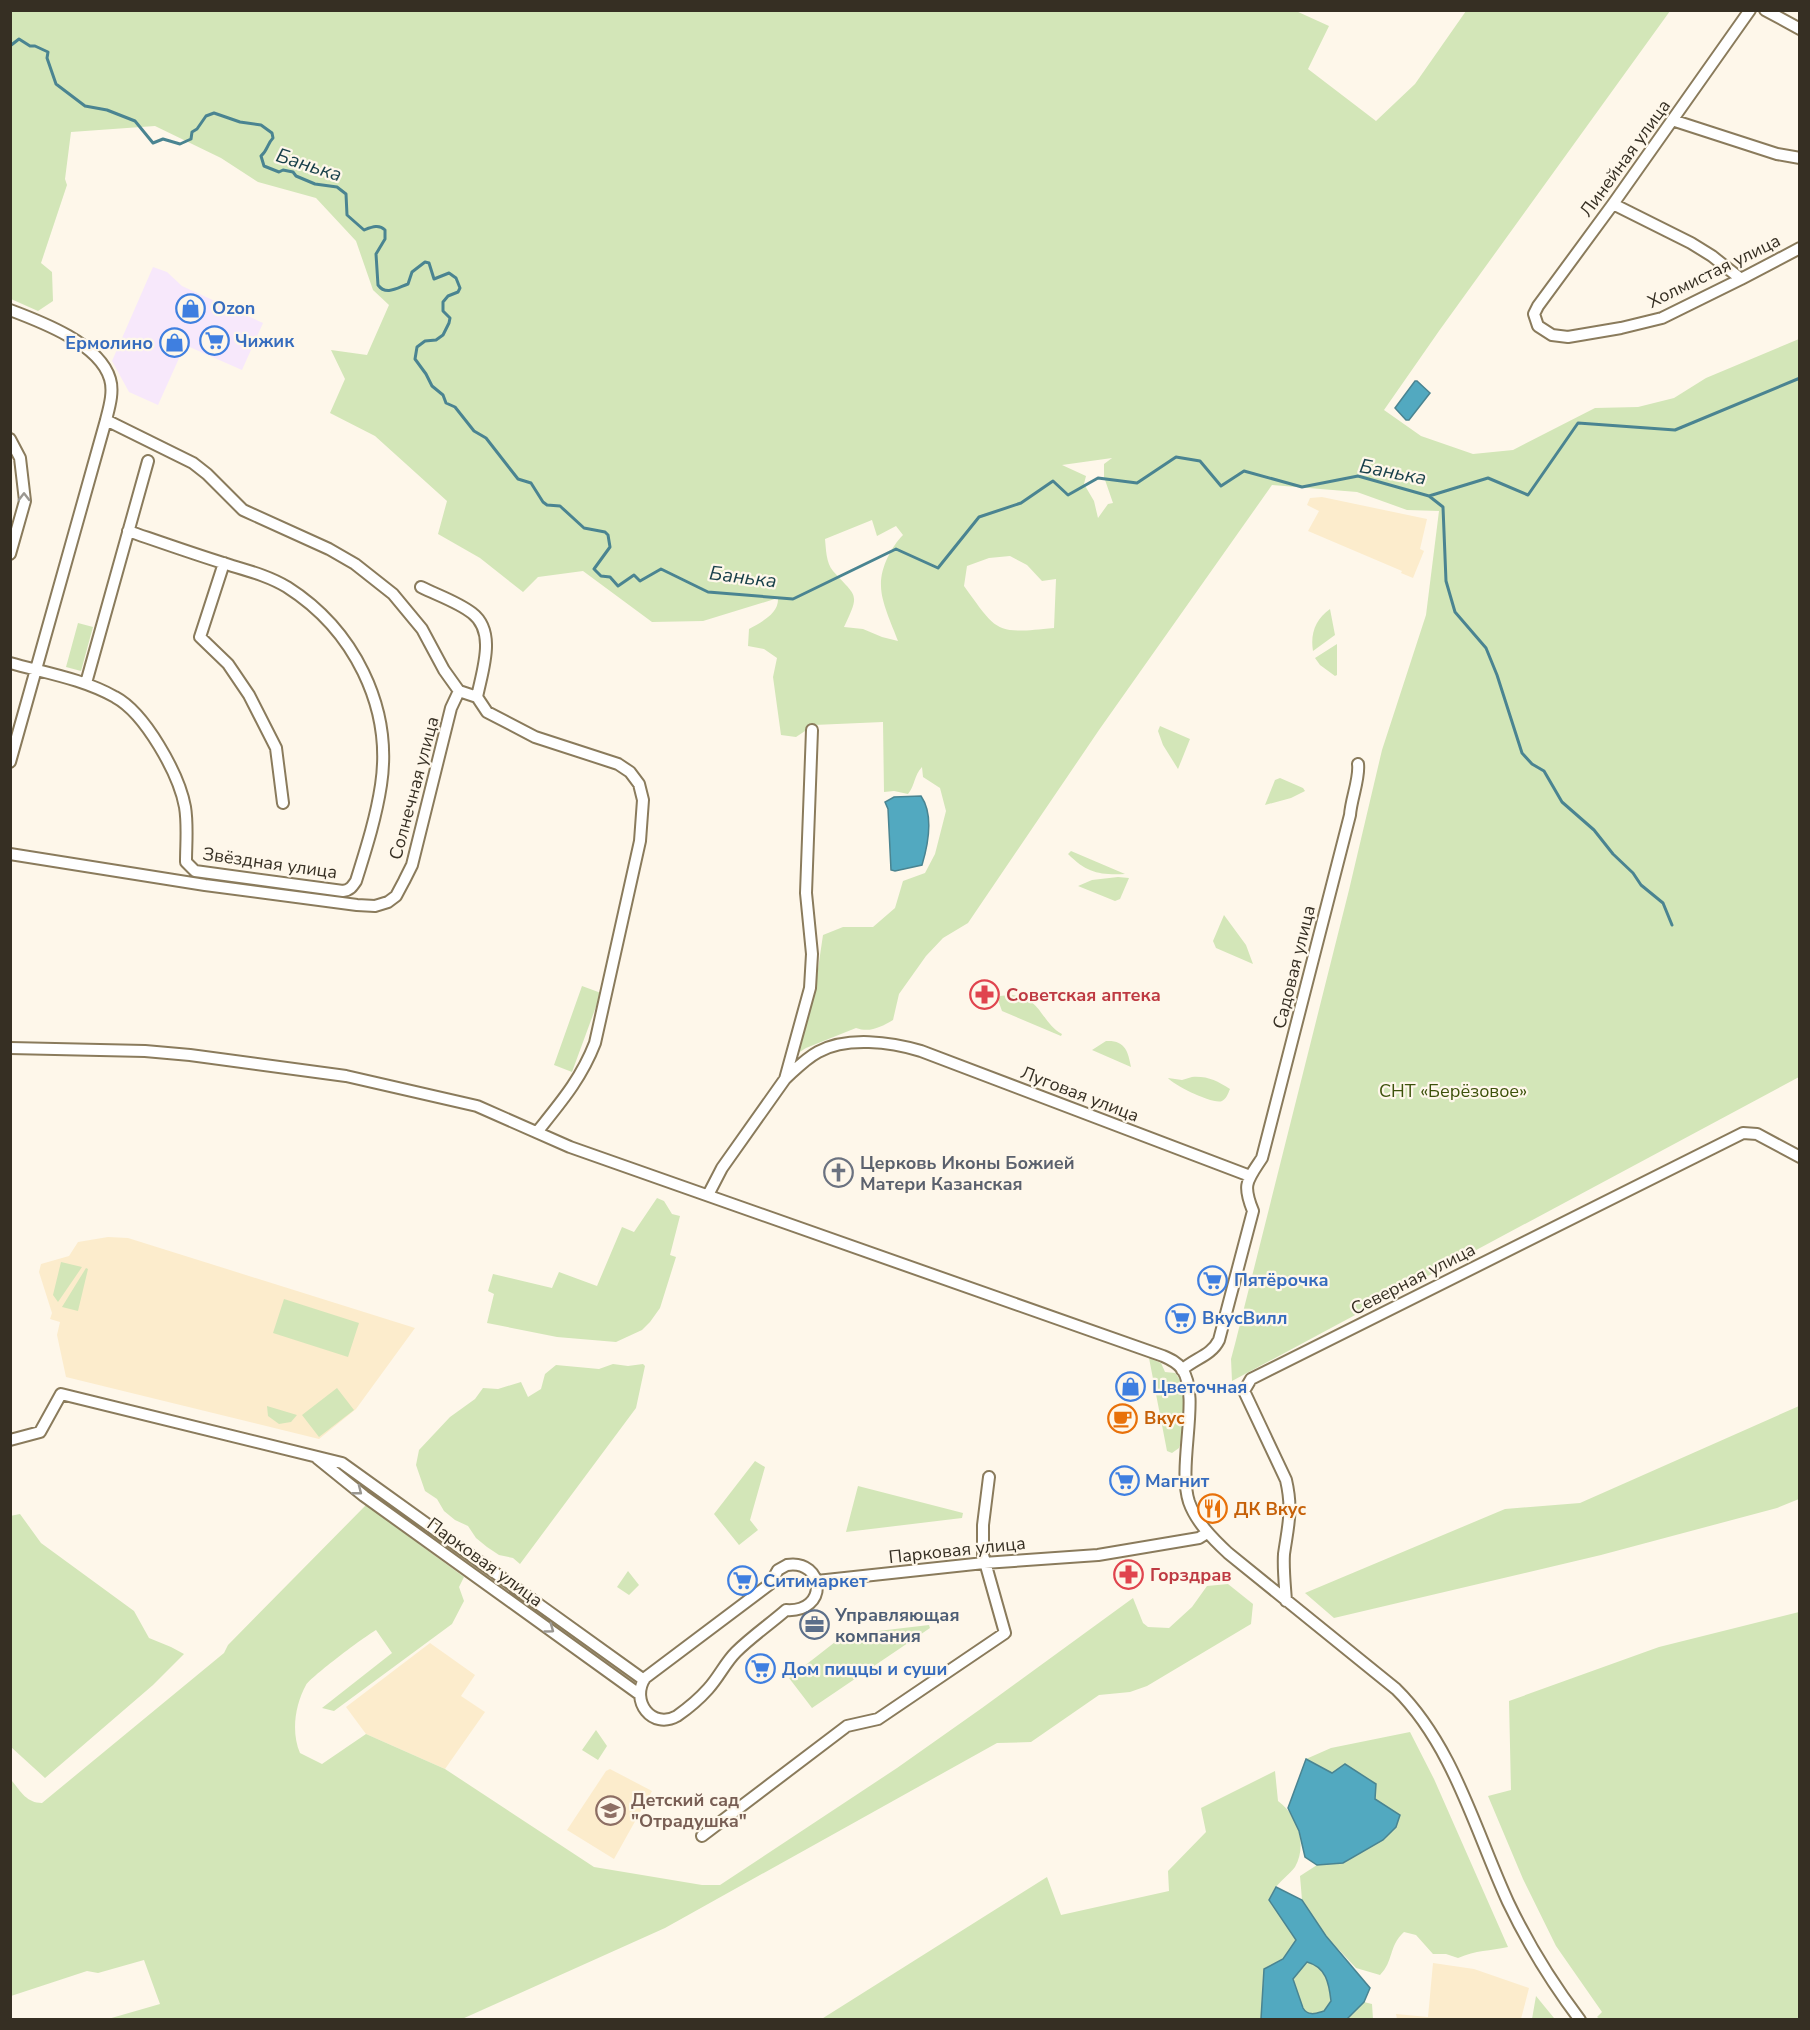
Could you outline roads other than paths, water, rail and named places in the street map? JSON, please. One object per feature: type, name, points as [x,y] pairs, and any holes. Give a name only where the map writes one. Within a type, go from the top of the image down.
[{"type":"street","name":"Линейная улица","points":[[1538,326],[1534,314],[1538,306],[1750,10]]},
{"type":"street","points":[[1765,10],[1800,29]]},
{"type":"street","points":[[1672,120],[1777,154],[1800,158]]},
{"type":"street","points":[[1613,204],[1691,243],[1741,279]]},
{"type":"street","name":"Холмистая улица","points":[[1538,326],[1552,335],[1569,337],[1662,318],[1800,248]]},
{"type":"street","points":[[10,309],[59,332],[97,356],[105,366],[111,381],[106,420],[10,762]]},
{"type":"street","points":[[106,420],[193,463],[243,510],[329,549],[355,564],[393,594],[422,629],[444,670],[459,691],[477,697],[487,712],[536,737],[618,764],[630,772],[639,784],[643,800],[639,841],[595,1043],[586,1066],[573,1087],[537,1132]]},
{"type":"street","points":[[10,439],[20,458],[26,501],[10,554]]},
{"type":"street","points":[[10,663],[86,683],[148,461]]},
{"type":"street","name":"Звёздная улица","points":[[86,683],[117,698],[145,724],[164,752],[183,798],[186,862],[195,871],[343,891],[349,890],[356,881],[371,833],[381,783],[382,733],[372,692],[362,667],[350,647],[316,608],[286,586],[257,573],[128,531]]},
{"type":"street","points":[[224,563],[200,637],[228,664],[249,695],[276,748],[283,803]]},
{"type":"street","points":[[421,587],[472,613],[483,627],[486,642],[477,697]]},
{"type":"street","name":"Солнечная улица","points":[[10,854],[205,885],[333,902],[375,906],[388,902],[396,896],[412,865],[451,708],[459,691]]},
{"type":"street","points":[[708,1195],[722,1168],[785,1079],[810,988],[812,954],[806,893],[812,730]]},
{"type":"street","name":"Садовая улица","points":[[1250,1176],[1262,1158],[1350,814],[1359,771],[1358,764]]},
{"type":"street","name":"Луговая улица","points":[[785,1079],[803,1061],[820,1050],[867,1042],[898,1045],[921,1051],[1250,1176]]},
{"type":"street","points":[[10,1048],[123,1050],[190,1055],[346,1076],[477,1106],[570,1147],[1174,1361],[1182,1370],[1187,1382],[1189,1397],[1185,1472],[1190,1504],[1208,1533],[1228,1553],[1396,1689],[1414,1707],[1428,1727],[1456,1782],[1509,1904],[1557,1990],[1580,2019]]},
{"type":"street","name":"Северная улица","points":[[1286,1601],[1284,1557],[1291,1510],[1289,1494],[1286,1480],[1244,1391],[1251,1379],[1743,1132],[1757,1134],[1800,1157]]},
{"type":"street","points":[[1182,1370],[1193,1361],[1208,1355],[1219,1340],[1253,1210],[1245,1192],[1250,1176]]},
{"type":"street","name":"Парковая улица","points":[[10,1440],[40,1432],[61,1394],[342,1462],[646,1678]]},
{"type":"street","name":"Парковая улица","points":[[312,1454],[364,1496],[639,1694],[642,1707],[652,1716],[664,1719],[676,1716],[708,1689],[736,1652],[786,1610],[799,1611],[810,1604],[816,1594],[817,1581],[984,1563],[1112,1553],[1199,1538],[1208,1533]]},
{"type":"street","points":[[702,1836],[847,1726],[878,1719],[1005,1634],[984,1563],[983,1525],[989,1477]]},
{"type":"street","points":[[639,1694],[646,1678],[770,1584],[783,1566],[796,1564],[804,1566],[817,1581]]},
{"type":"water","points":[[1415,381],[1430,393],[1409,420],[1406,420],[1395,408]]},
{"type":"water","points":[[921,796],[929,821],[928,839],[922,865],[891,870],[888,809],[885,802],[894,797]]},
{"type":"water","points":[[1306,1759],[1332,1773],[1345,1764],[1376,1784],[1375,1799],[1400,1815],[1396,1827],[1383,1840],[1343,1863],[1317,1865],[1305,1857],[1299,1831],[1288,1808]]},
{"type":"water","points":[[1276,1887],[1302,1900],[1326,1936],[1370,1988],[1364,2002],[1347,2019],[1261,2019],[1264,1969],[1283,1959],[1296,1940],[1269,1900]],"holes":[[[1307,1962],[1313,1964],[1325,1977],[1331,2001],[1324,2011],[1313,2014],[1307,2013],[1303,2008],[1293,1979]]]},
{"type":"waterway","name":"Банька","points":[[10,46],[19,39],[30,46],[48,52],[47,58],[56,84],[85,106],[107,110],[135,121],[153,143],[163,139],[180,144],[191,139],[192,132],[206,116],[214,113],[240,122],[261,125],[272,133],[273,138],[261,156],[264,166],[279,172],[283,170],[293,172],[296,176],[315,184],[337,187],[346,194],[347,215],[364,230],[373,227],[385,230],[385,239],[376,254],[378,285],[381,288],[388,291],[408,284],[412,272],[425,262],[429,263],[434,279],[449,273],[456,278],[460,288],[458,292],[448,296],[443,302],[443,311],[450,318],[443,335],[436,340],[425,341],[417,347],[415,359],[432,386],[443,395],[446,403],[455,407],[474,431],[486,438],[518,479],[531,483],[543,502],[547,505],[560,506],[584,528],[605,532],[608,535],[610,547],[594,569],[601,576],[610,577],[618,586],[634,575],[640,581],[661,569],[708,592],[793,599],[896,549],[938,568],[979,517],[1021,503],[1053,481],[1068,495],[1098,478],[1137,483],[1176,457],[1200,461],[1221,486],[1244,471],[1302,487],[1358,476],[1429,496],[1488,478],[1528,495],[1578,423],[1675,430],[1800,378]]},
{"type":"waterway","points":[[1429,496],[1443,507],[1446,581],[1455,612],[1486,648],[1522,753],[1532,764],[1544,771],[1562,802],[1594,830],[1641,885],[1663,903],[1672,925]]},
{"type":"place","name":"Ozon","points":[[191,308]]},
{"type":"place","name":"Чижик","points":[[214,341]]},
{"type":"place","name":"Ермолино","points":[[174,343]]},
{"type":"place","name":"Советская аптека","points":[[985,995]]},
{"type":"place","name":"Церковь Иконы Божией Матери Казанская","points":[[839,1173]]},
{"type":"place","name":"Пятёрочка","points":[[1213,1280]]},
{"type":"place","name":"ВкусВилл","points":[[1181,1318]]},
{"type":"place","name":"Цветочная","points":[[1131,1387]]},
{"type":"place","name":"Вкус","points":[[1123,1418]]},
{"type":"place","name":"Магнит","points":[[1124,1481]]},
{"type":"place","name":"ДК Вкус","points":[[1213,1509]]},
{"type":"place","name":"Горздрав","points":[[1129,1575]]},
{"type":"place","name":"Ситимаркет","points":[[742,1581]]},
{"type":"place","name":"Управляющая компания","points":[[814,1625]]},
{"type":"place","name":"Дом пиццы и суши","points":[[761,1669]]},
{"type":"place","name":"Детский сад \"Отрадушка\"","points":[[610,1810]]},
{"type":"park label","name":"СНТ «Берёзовое»","points":[[1453,1091]]}]
